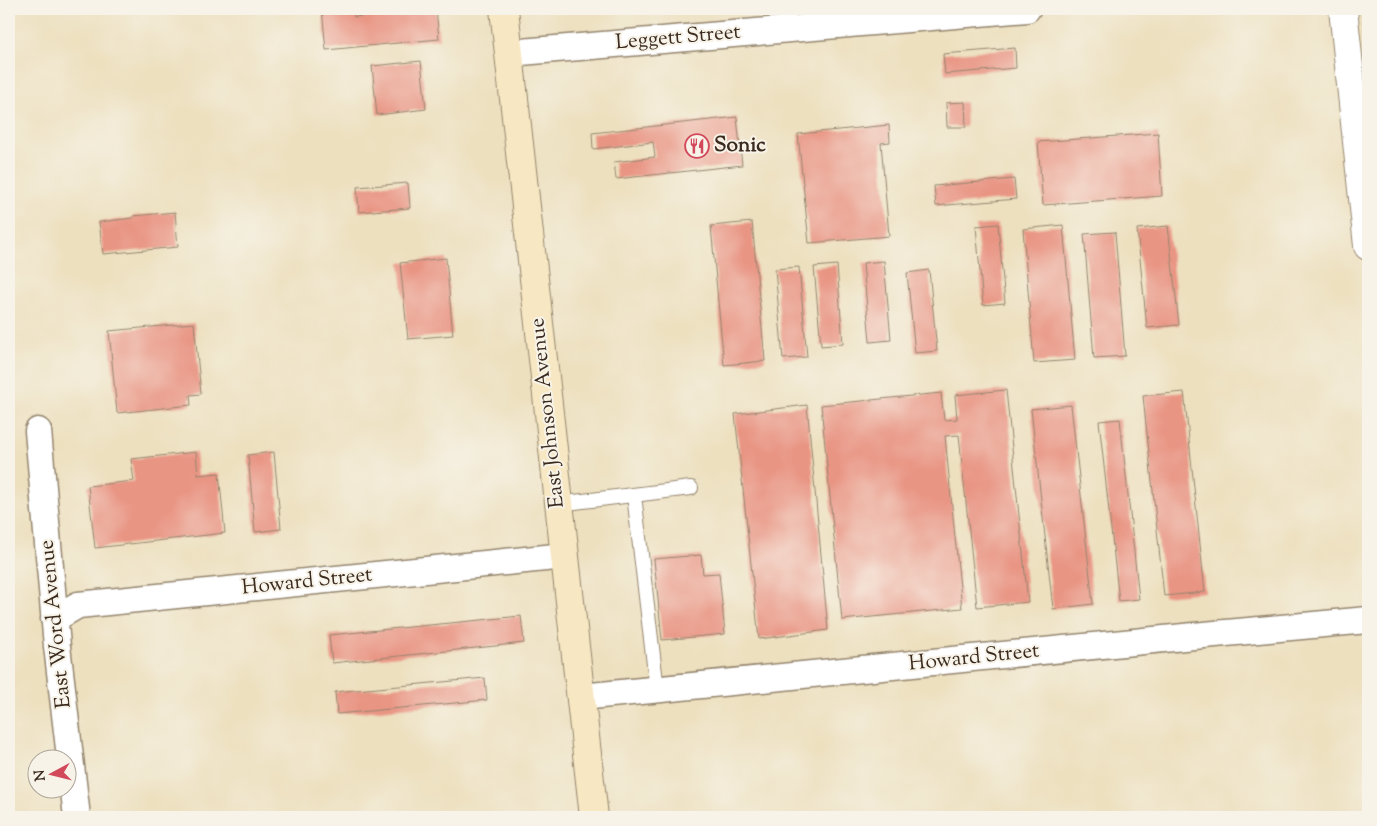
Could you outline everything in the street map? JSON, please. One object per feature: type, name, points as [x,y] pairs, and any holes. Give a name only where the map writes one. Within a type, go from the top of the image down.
[{"type":"main road","name":"East Johnson Avenue","points":[[504,9],[594,817]]},
{"type":"street","name":"Leggett Street","points":[[509,53],[1027,9]]},
{"type":"street","points":[[1343,9],[1368,246]]},
{"type":"street","name":"East Word Avenue","points":[[38,431],[54,619],[77,817]]},
{"type":"street","name":"Howard Street","points":[[54,619],[78,605],[564,556]]},
{"type":"street","name":"Howard Street","points":[[581,697],[1368,620]]},
{"type":"lane","points":[[558,504],[691,488]]},
{"type":"lane","points":[[634,495],[657,690]]},
{"type":"building","points":[[322,9],[353,9],[354,17],[398,12],[398,9],[436,9],[439,39],[326,50]]},
{"type":"building","points":[[1015,48],[1016,68],[945,74],[943,54]]},
{"type":"building","points":[[421,61],[426,109],[377,115],[372,66]]},
{"type":"building","points":[[965,102],[966,127],[947,127],[946,103]]},
{"type":"building","name":"Sonic","points":[[737,117],[742,165],[616,179],[614,162],[655,157],[653,142],[593,149],[592,133]]},
{"type":"building","points":[[889,125],[890,142],[881,143],[889,236],[809,243],[798,134]]},
{"type":"building","points":[[1158,133],[1162,196],[1043,205],[1038,142]]},
{"type":"building","points":[[1014,179],[1016,199],[936,206],[934,186]]},
{"type":"building","points":[[408,183],[410,208],[359,212],[357,187]]},
{"type":"building","points":[[175,212],[178,247],[103,254],[99,222],[133,218],[133,216]]},
{"type":"building","points":[[752,222],[765,361],[724,365],[711,226]]},
{"type":"building","points":[[998,224],[1005,303],[983,305],[976,226]]},
{"type":"building","points":[[1063,225],[1075,360],[1034,363],[1023,229]]},
{"type":"building","points":[[1168,226],[1179,325],[1147,328],[1137,229]]},
{"type":"building","points":[[1115,232],[1125,356],[1094,358],[1084,234]]},
{"type":"building","points":[[446,258],[453,335],[408,339],[400,263]]},
{"type":"building","points":[[884,261],[891,340],[870,342],[863,263]]},
{"type":"building","points":[[837,265],[843,344],[821,346],[814,267]]},
{"type":"building","points":[[799,267],[807,357],[783,359],[775,269]]},
{"type":"building","points":[[929,270],[937,351],[915,353],[907,273]]},
{"type":"building","points":[[194,323],[201,394],[190,395],[191,405],[117,413],[109,331]]},
{"type":"building","points":[[1006,390],[1028,602],[977,607],[959,435],[945,436],[962,608],[842,620],[821,405],[941,393],[944,420],[957,419],[955,395]]},
{"type":"building","points":[[1184,392],[1205,592],[1164,596],[1143,396]]},
{"type":"building","points":[[807,405],[828,630],[759,639],[735,414]]},
{"type":"building","points":[[1071,405],[1093,604],[1053,609],[1031,409]]},
{"type":"building","points":[[1120,419],[1139,599],[1119,601],[1099,421]]},
{"type":"building","points":[[196,452],[198,475],[219,473],[225,533],[95,548],[88,486],[134,481],[131,459]]},
{"type":"building","points":[[274,452],[281,529],[255,532],[248,455]]},
{"type":"building","points":[[701,555],[703,574],[719,573],[725,634],[662,640],[654,559]]},
{"type":"building","points":[[521,616],[524,643],[332,663],[329,635]]},
{"type":"building","points":[[485,678],[487,700],[337,714],[335,692]]},
{"type":"place","name":"Sonic","points":[[697,146]]}]
